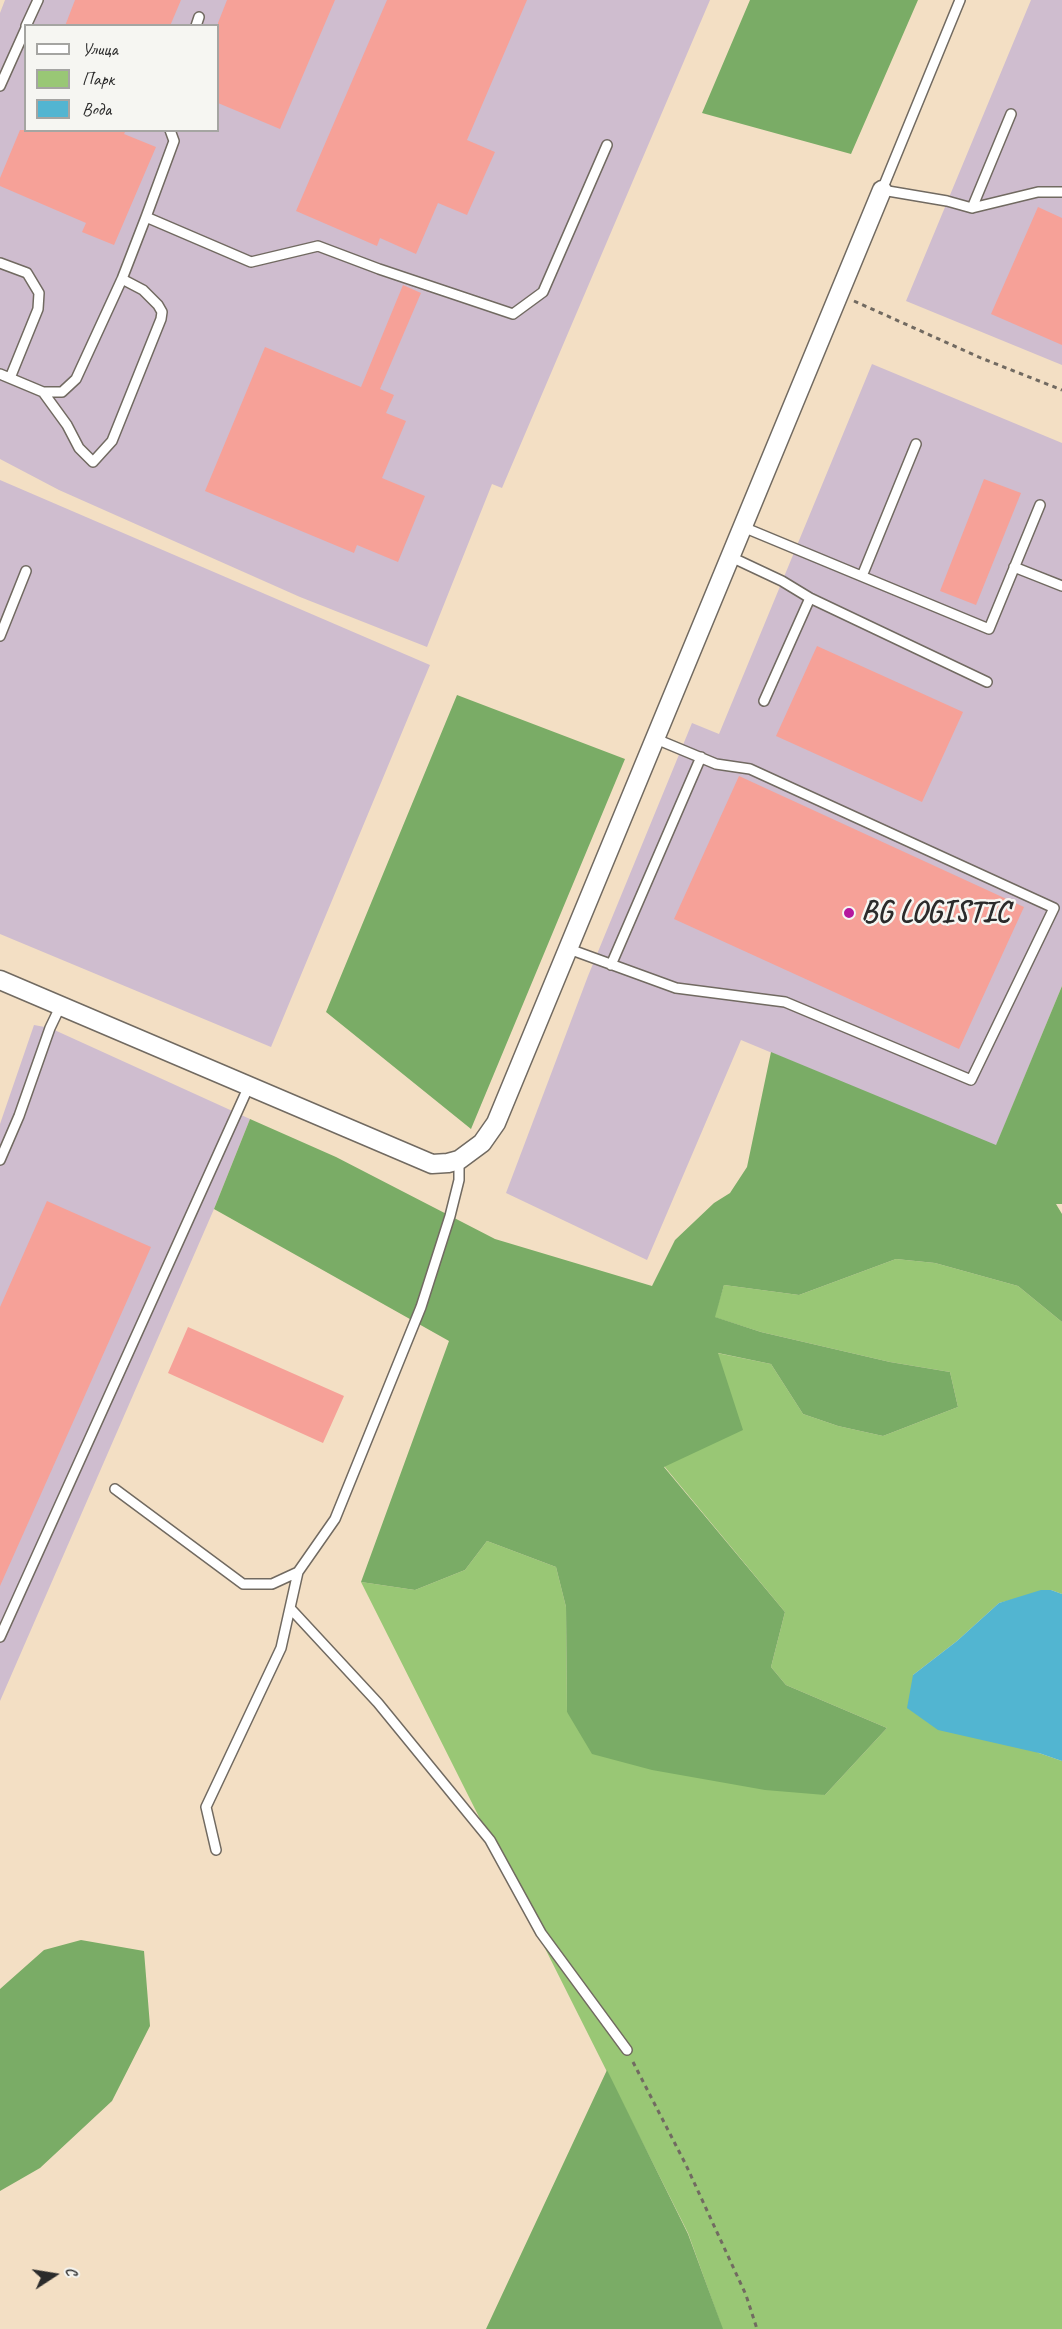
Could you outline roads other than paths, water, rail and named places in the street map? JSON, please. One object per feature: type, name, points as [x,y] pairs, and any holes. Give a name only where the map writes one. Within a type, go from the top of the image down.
[{"type":"street","points":[[0,980],[248,1088],[432,1164],[448,1164],[459,1160],[482,1143],[496,1123],[882,190]]},
{"type":"lane","points":[[27,24],[38,0]]},
{"type":"lane","points":[[960,0],[882,190],[947,201],[972,208],[1038,192],[1062,192]]},
{"type":"lane","points":[[0,86],[24,32]]},
{"type":"lane","points":[[972,208],[1011,114]]},
{"type":"lane","points":[[0,374],[43,392],[62,392],[76,380],[122,279],[146,217],[174,141],[171,132]]},
{"type":"lane","points":[[146,217],[251,262],[318,246],[513,314],[543,292],[607,145]]},
{"type":"lane","points":[[0,263],[27,273],[39,293],[38,309],[10,378]]},
{"type":"lane","points":[[43,392],[67,425],[79,448],[93,462],[112,441],[161,319],[162,312],[158,305],[143,290],[122,279]]},
{"type":"lane","points":[[862,576],[916,444]]},
{"type":"lane","points":[[743,527],[989,629],[1040,505]]},
{"type":"lane","points":[[731,557],[782,581],[810,598],[987,682]]},
{"type":"lane","points":[[1014,567],[1062,586]]},
{"type":"lane","points":[[0,636],[26,571]]},
{"type":"lane","points":[[764,701],[810,598]]},
{"type":"lane","points":[[569,949],[676,988],[785,1002],[971,1080],[1054,908],[750,769],[716,764],[656,739]]},
{"type":"lane","points":[[611,965],[701,757]]},
{"type":"lane","points":[[0,1160],[60,1007]]},
{"type":"lane","points":[[0,1637],[248,1088]]},
{"type":"lane","points":[[216,1850],[206,1806],[280,1648],[298,1572],[335,1519],[421,1307],[450,1216],[459,1180],[459,1160]]},
{"type":"lane","points":[[115,1489],[243,1584],[272,1584],[298,1572]]},
{"type":"lane","points":[[290,1608],[378,1703],[490,1840],[541,1934],[627,2050]]},
{"type":"water","points":[[1041,1590],[1051,1590],[1062,1594],[1062,1761],[1039,1753],[938,1730],[907,1708],[913,1675],[957,1641],[999,1603]]},
{"type":"place","name":"BG LOGISTIC","points":[[849,913]]}]
